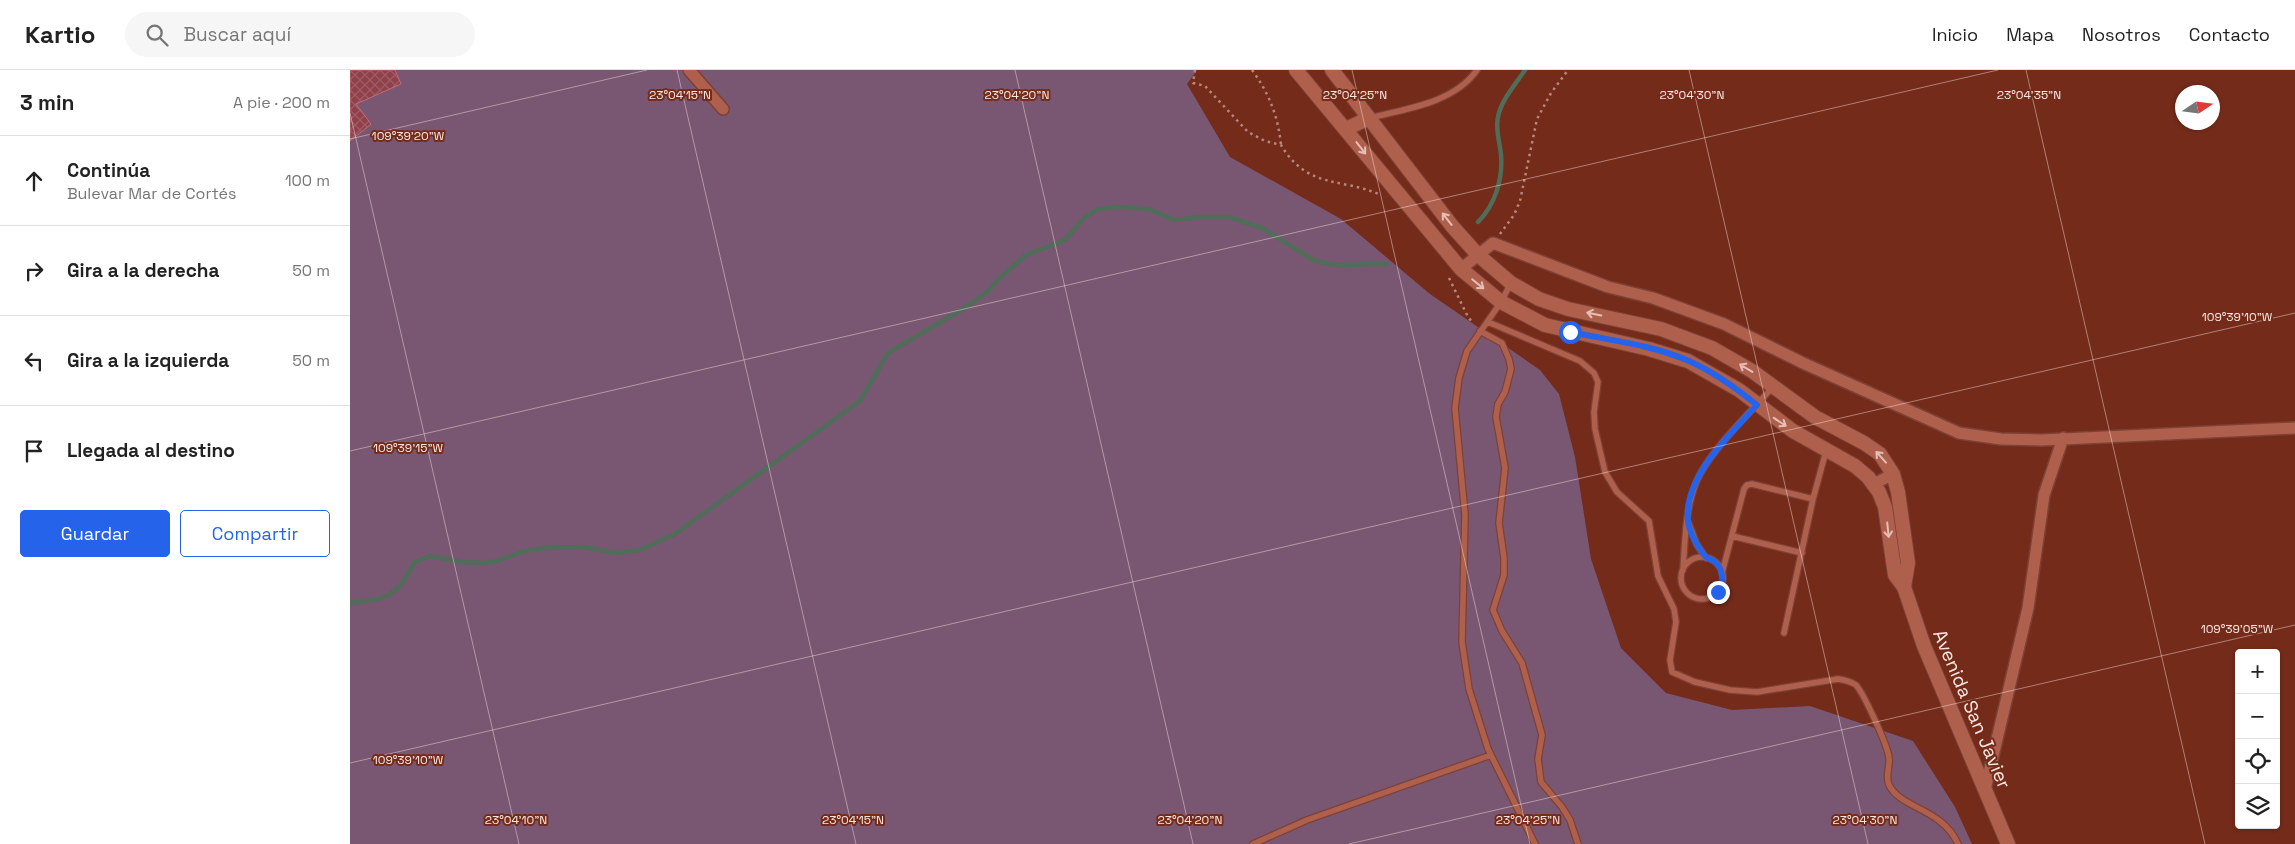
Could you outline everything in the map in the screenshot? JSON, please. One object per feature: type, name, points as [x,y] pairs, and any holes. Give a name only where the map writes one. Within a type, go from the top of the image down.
[{"type":"street","points":[[689,70],[723,109]]},
{"type":"street","points":[[1296,70],[1428,232],[1461,269],[1501,302],[1545,325],[1649,348],[1688,361],[1731,385],[1793,430],[1862,471],[1874,484],[1892,474]]},
{"type":"street","points":[[1332,70],[1452,226],[1478,255],[1511,283],[1539,298],[1568,309],[1677,333],[1712,348],[1774,387],[1816,417],[1880,454],[1892,474],[1898,492],[1908,563],[1904,587]]},
{"type":"street","points":[[1346,129],[1369,118]]},
{"type":"street","points":[[1461,269],[1493,242],[1608,287],[1653,298],[1724,324],[1803,363],[1959,433],[2001,439],[2154,436],[2260,428],[2295,428]]},
{"type":"street","points":[[1986,790],[2028,608],[2044,495],[2063,438]]},
{"type":"street","name":"Avenida San Javier","points":[[1874,484],[1882,499],[1887,516],[1892,565],[1895,575],[1904,587],[1924,646],[2008,844]]},
{"type":"lane","points":[[1369,118],[1422,104],[1450,94],[1471,78],[1477,70]]},
{"type":"lane","points":[[1511,283],[1501,302],[1467,351],[1459,378],[1455,408],[1465,515],[1462,642],[1469,689],[1491,755],[1535,844]]},
{"type":"lane","points":[[1488,322],[1580,361],[1594,373],[1598,382],[1594,412],[1595,428],[1605,472],[1609,481],[1625,501],[1639,510],[1649,521],[1658,576],[1674,609],[1676,622],[1670,660],[1672,672],[1694,682],[1730,690],[1757,692],[1838,679],[1851,681],[1862,695],[1887,749],[1889,760],[1888,783],[1899,797],[1930,812],[1946,825],[1958,844]]},
{"type":"lane","points":[[1480,331],[1502,343],[1511,369],[1497,410],[1498,432],[1505,468],[1499,523],[1504,558],[1504,576],[1493,610],[1502,631],[1522,663],[1542,735],[1538,759],[1541,782],[1562,807],[1570,820],[1578,844]]},
{"type":"lane","points":[[1774,387],[1705,465],[1696,481],[1690,500],[1681,577],[1685,589],[1689,594],[1701,599],[1707,599],[1718,592],[1722,586],[1722,573],[1744,490],[1747,485],[1752,484],[1813,499]]},
{"type":"lane","points":[[1784,633],[1813,499],[1826,450]]},
{"type":"lane","points":[[1688,521],[1697,545],[1706,558]]},
{"type":"lane","points":[[1732,536],[1802,553]]},
{"type":"lane","points":[[1683,570],[1691,560],[1706,558],[1716,562],[1722,573]]},
{"type":"lane","points":[[1253,844],[1307,820],[1491,755]]},
{"type":"path","points":[[1195,70],[1193,83],[1205,86],[1248,132],[1265,141],[1281,145]]},
{"type":"path","points":[[1252,70],[1272,104],[1279,126],[1281,145],[1295,165],[1311,175],[1373,191],[1387,197]]},
{"type":"path","points":[[1493,242],[1514,215],[1520,200],[1536,120],[1551,93],[1568,70]]},
{"type":"shaded area","points":[[350,70],[1197,70],[1187,84],[1230,157],[1341,219],[1430,294],[1540,370],[1559,394],[1575,457],[1591,559],[1621,648],[1666,693],[1732,710],[1810,706],[1913,741],[1955,807],[1972,844],[350,844]]},
{"type":"building","points":[[350,70],[395,70],[401,84],[356,104],[371,124],[350,141]]},
{"type":"waterway","points":[[1478,222],[1493,200],[1501,173],[1501,155],[1497,126],[1500,111],[1505,98],[1525,70]]},
{"type":"waterway","points":[[350,603],[378,599],[389,595],[402,584],[415,562],[430,556],[461,562],[485,563],[497,561],[525,551],[545,548],[583,547],[616,553],[640,550],[675,534],[860,401],[888,353],[968,306],[987,292],[1026,255],[1065,240],[1084,218],[1096,210],[1112,207],[1137,208],[1151,210],[1174,220],[1200,217],[1229,217],[1262,228],[1315,261],[1334,265],[1387,264]]},
{"type":"route","points":[[1570,332],[1649,348],[1688,361],[1714,374],[1739,390],[1757,405],[1705,465],[1696,481],[1690,500],[1688,521],[1697,545],[1706,558],[1716,562],[1722,573],[1722,586],[1718,592]]}]
